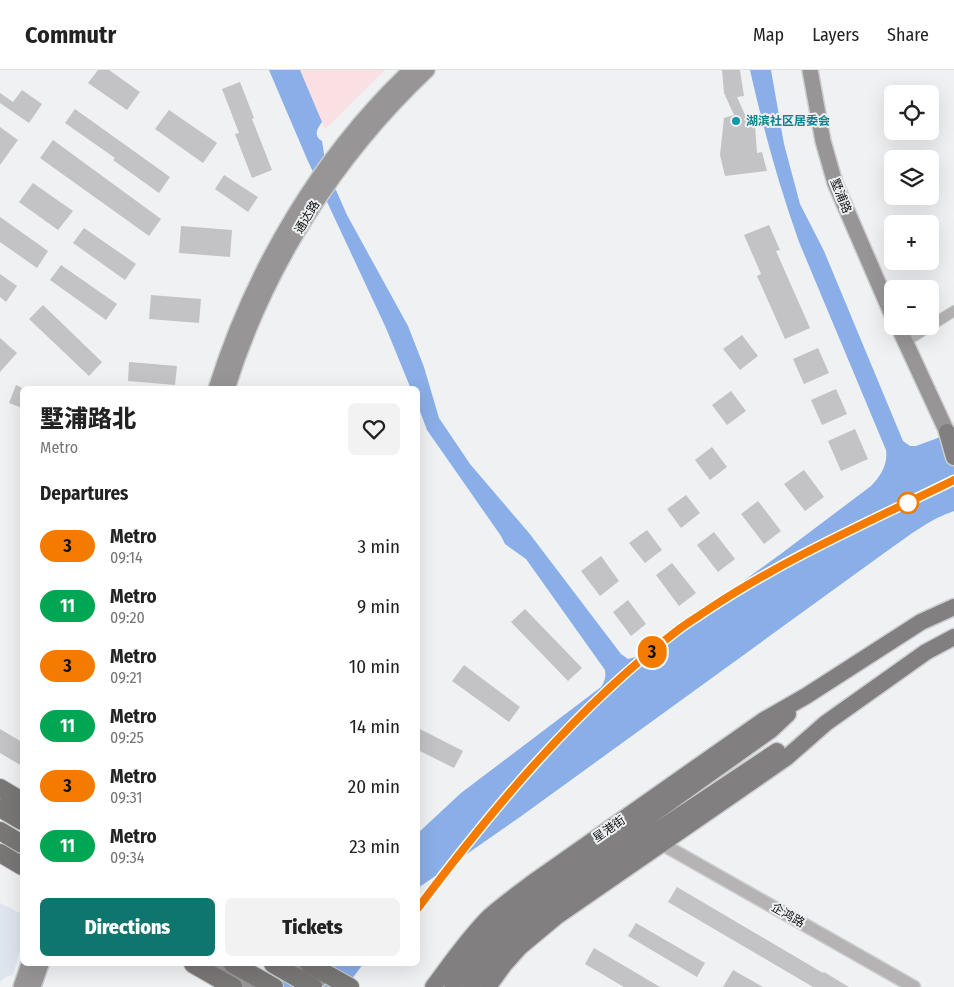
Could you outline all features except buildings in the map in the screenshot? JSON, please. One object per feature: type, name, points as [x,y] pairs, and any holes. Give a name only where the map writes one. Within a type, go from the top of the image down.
[{"type":"highway","points":[[0,788],[20,800]]},
{"type":"highway","points":[[0,808],[20,820]]},
{"type":"highway","points":[[0,831],[20,843]]},
{"type":"highway","points":[[0,853],[20,865]]},
{"type":"highway","points":[[197,966],[242,986]]},
{"type":"highway","points":[[237,966],[274,987]]},
{"type":"highway","points":[[277,966],[314,987]]},
{"type":"highway","points":[[313,966],[350,987]]},
{"type":"main road","name":"通达路","points":[[217,386],[231,345],[257,285],[285,233],[371,112],[412,70]]},
{"type":"main road","name":"通达路","points":[[330,172],[427,70]]},
{"type":"main road","name":"墅浦路","points":[[810,70],[823,141],[834,183],[884,297]]},
{"type":"main road","name":"通达路","points":[[228,386],[244,341],[266,290],[303,223],[318,189]]},
{"type":"main road","points":[[902,335],[947,432],[954,457]]},
{"type":"main road","name":"星港街","points":[[433,987],[468,940],[490,916],[506,903],[764,720],[806,696],[922,622],[954,607]]},
{"type":"main road","points":[[470,987],[510,938],[550,904],[608,863],[772,754],[826,723],[926,652],[954,637]]},
{"type":"main road","name":"星港街","points":[[452,987],[485,944],[519,910],[771,730],[806,696]]},
{"type":"main road","points":[[488,987],[511,956],[539,930],[786,758],[826,723]]},
{"type":"main road","points":[[21,987],[34,966]]},
{"type":"main road","points":[[33,987],[34,966]]},
{"type":"main road","points":[[213,966],[242,986]]},
{"type":"main road","points":[[297,966],[334,987]]},
{"type":"street","points":[[939,320],[954,311]]},
{"type":"street","points":[[905,342],[916,335]]},
{"type":"street","name":"企鸿路","points":[[662,844],[914,987]]},
{"type":"shaded area","points":[[300,70],[385,70],[325,129]]},
{"type":"shaded area","points":[[0,903],[20,913],[20,950],[13,975],[5,977],[0,982]]},
{"type":"water","points":[[269,70],[300,70],[322,122],[317,130],[317,134],[322,141],[325,160],[332,181],[347,215],[408,326],[424,367],[439,418],[470,464],[529,533],[621,654],[628,659],[640,656],[871,486],[881,474],[885,465],[886,450],[799,242],[772,157],[750,70],[771,70],[784,144],[800,204],[824,251],[903,441],[910,446],[916,446],[954,432],[954,511],[928,523],[911,534],[520,817],[420,887],[420,831],[461,793],[601,687],[605,679],[605,670],[526,559],[505,544],[427,430],[420,411],[420,386],[410,386],[386,328],[307,159]]},
{"type":"water","points":[[272,966],[362,966],[346,987],[257,987]]},
{"type":"metro line","name":"3","points":[[420,905],[497,807],[538,760],[626,672],[679,629],[736,591],[800,555],[954,480]]},
{"type":"place","name":"湖滨社区居委会","points":[[736,121]]}]
